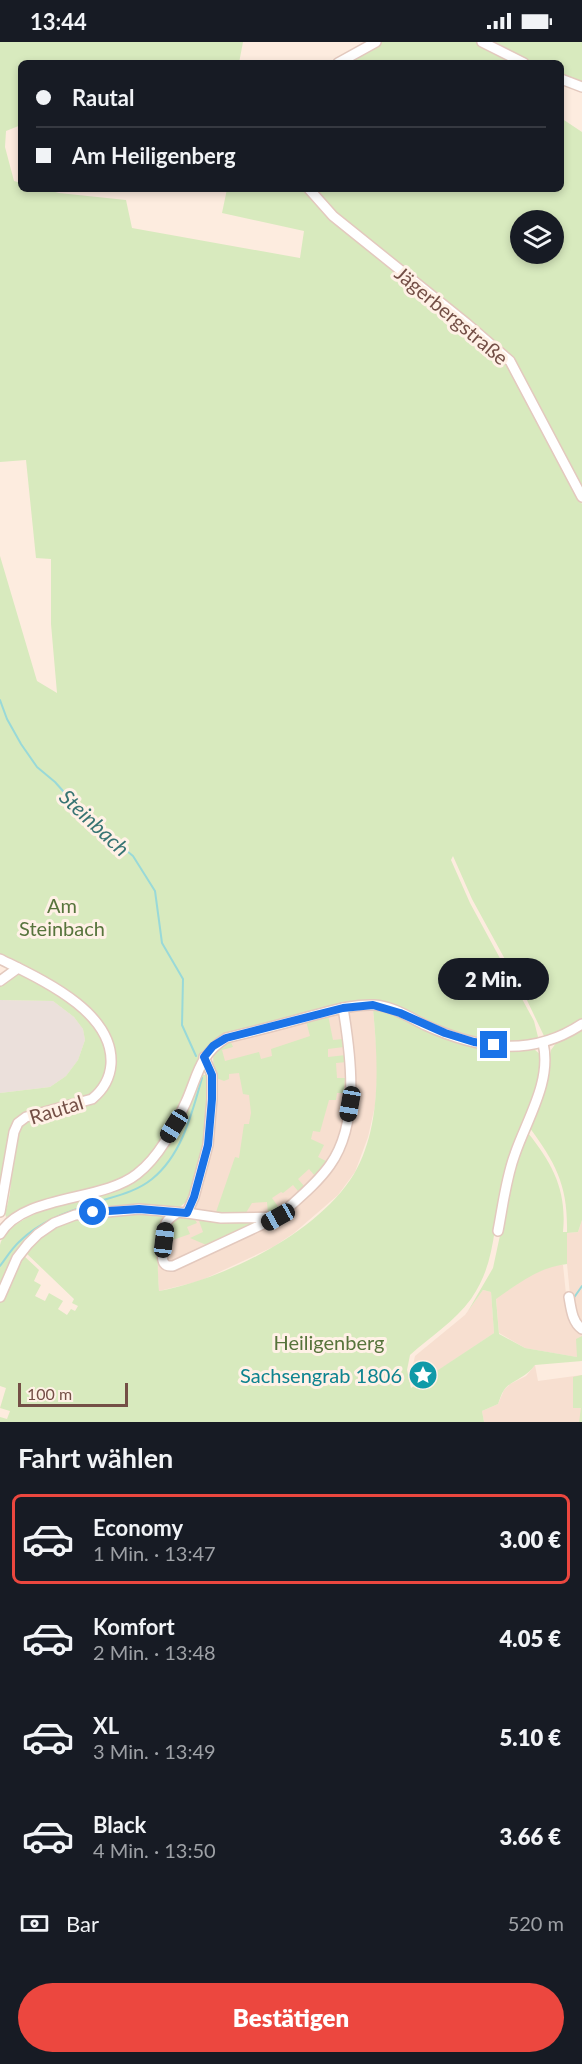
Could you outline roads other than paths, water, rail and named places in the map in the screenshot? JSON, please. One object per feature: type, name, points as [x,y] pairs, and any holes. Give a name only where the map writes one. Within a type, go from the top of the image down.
[{"type":"street","points":[[343,60],[376,42]]},
{"type":"street","points":[[482,42],[518,60]]},
{"type":"street","points":[[564,80],[582,87]]},
{"type":"street","name":"Jägerbergstraße","points":[[312,192],[333,216],[473,328],[510,362],[582,497]]},
{"type":"street","name":"Rautal","points":[[0,959],[65,995],[93,1018],[106,1035],[111,1062],[104,1087],[92,1099],[26,1117],[18,1123],[14,1132],[0,1212]]},
{"type":"street","points":[[0,981],[18,968]]},
{"type":"street","points":[[1,1229],[26,1212],[111,1188],[139,1173],[157,1154],[174,1126],[204,1057],[213,1046],[226,1038],[343,1008],[373,1005],[386,1007],[445,1033],[474,1042],[506,1047],[525,1047],[543,1043],[582,1024]]},
{"type":"street","points":[[204,1057],[212,1075],[209,1134],[194,1197],[182,1213],[167,1221],[165,1226],[161,1260],[169,1266],[183,1262],[278,1217],[331,1164],[345,1130],[350,1104],[348,1041],[343,1008]]},
{"type":"street","points":[[498,1231],[515,1154],[542,1081],[546,1058],[543,1043]]},
{"type":"street","points":[[0,1297],[17,1258],[38,1234],[54,1223],[75,1215],[139,1209],[221,1218],[278,1217]]},
{"type":"street","points":[[569,1297],[573,1318],[582,1329]]},
{"type":"waterway","name":"Steinbach","points":[[0,700],[7,719],[37,767],[55,782],[87,818],[133,856],[155,891],[162,943],[183,979],[182,1025],[196,1056]]},
{"type":"waterway","name":"Steinbach","points":[[0,1266],[17,1244],[37,1227],[56,1217],[133,1190],[152,1179],[171,1158],[178,1146],[190,1119],[202,1078]]},
{"type":"waterway","points":[[573,1299],[582,1286]]},
{"type":"place","name":"Sachsengrab 1806","points":[[423,1375]]},
{"type":"park label","name":"Am Steinbach","points":[[62,916]]},
{"type":"park label","name":"Heiligenberg","points":[[329,1342]]}]
